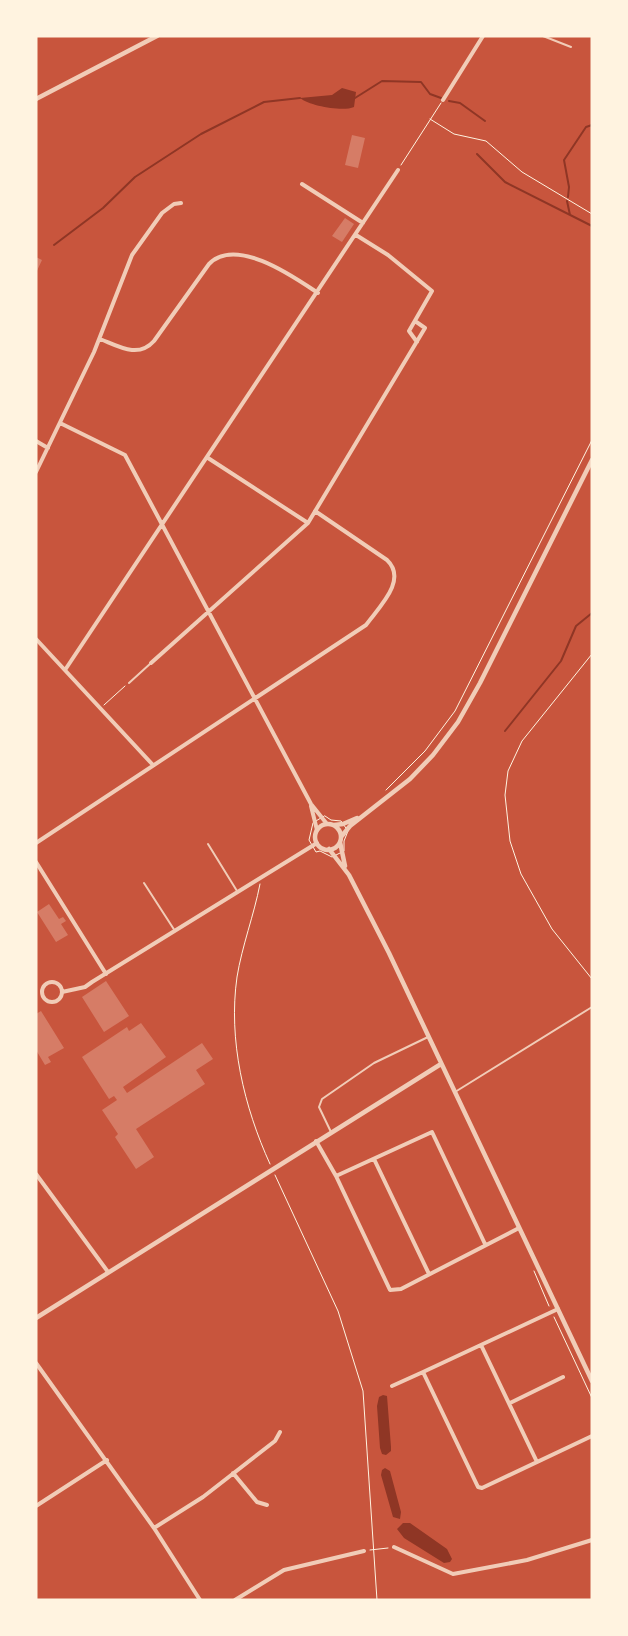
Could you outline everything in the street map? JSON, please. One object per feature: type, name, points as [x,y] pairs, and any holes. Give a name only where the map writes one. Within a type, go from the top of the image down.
[{"type":"street","points":[[36,99],[157,36]]},
{"type":"street","points":[[443,100],[483,36]]},
{"type":"street","points":[[66,670],[398,170]]},
{"type":"street","points":[[302,184],[363,223]]},
{"type":"street","points":[[36,472],[100,339],[132,255],[162,213],[174,204],[181,203]]},
{"type":"street","points":[[356,235],[388,255],[432,291],[409,331],[417,342]]},
{"type":"street","points":[[100,339],[130,351],[146,348],[166,325],[213,259],[226,255],[274,265],[318,293]]},
{"type":"street","points":[[151,663],[308,523],[425,328],[415,321]]},
{"type":"street","points":[[60,423],[125,455],[311,804],[327,824]]},
{"type":"street","points":[[36,442],[48,448]]},
{"type":"street","points":[[208,458],[308,523]]},
{"type":"street","points":[[592,460],[480,683],[458,722],[424,765],[394,793],[346,829],[340,842],[340,853],[347,872],[400,974],[428,1037],[592,1381]]},
{"type":"street","points":[[36,843],[366,625],[395,584],[396,574],[394,567],[387,560],[315,511]]},
{"type":"street","points":[[36,639],[153,765]]},
{"type":"street","points":[[311,804],[317,830],[315,845]]},
{"type":"street","points":[[317,830],[327,824],[333,825],[365,814]]},
{"type":"street","points":[[333,825],[339,830],[341,837]]},
{"type":"street","points":[[329,849],[340,842]]},
{"type":"street","points":[[315,845],[329,849],[347,872]]},
{"type":"street","points":[[62,992],[60,985],[53,982],[46,984],[42,991],[44,998],[51,1002],[58,999],[62,992],[85,987],[315,845]]},
{"type":"street","points":[[36,862],[106,974]]},
{"type":"street","points":[[36,1318],[441,1064]]},
{"type":"street","points":[[336,1176],[432,1132],[485,1244]]},
{"type":"street","points":[[316,1141],[336,1176],[388,1289],[401,1289],[519,1228]]},
{"type":"street","points":[[374,1159],[429,1274]]},
{"type":"street","points":[[36,1174],[108,1272]]},
{"type":"street","points":[[392,1386],[558,1310]]},
{"type":"street","points":[[481,1345],[537,1462]]},
{"type":"street","points":[[36,1363],[107,1460],[154,1528],[200,1600]]},
{"type":"street","points":[[423,1372],[478,1487],[482,1488],[592,1436]]},
{"type":"street","points":[[510,1403],[564,1377]]},
{"type":"street","points":[[154,1528],[233,1473],[275,1441],[280,1432]]},
{"type":"street","points":[[36,1506],[107,1460]]},
{"type":"street","points":[[233,1473],[257,1502],[267,1505]]},
{"type":"street","points":[[394,1547],[453,1574],[527,1560],[592,1540]]},
{"type":"street","points":[[234,1600],[284,1570],[364,1550]]},
{"type":"lane","points":[[543,36],[572,48]]},
{"type":"lane","points":[[129,683],[151,663]]},
{"type":"lane","points":[[208,844],[238,892]]},
{"type":"lane","points":[[144,883],[175,932]]},
{"type":"lane","points":[[455,1092],[592,1007]]},
{"type":"lane","points":[[331,1132],[319,1107],[322,1099],[366,1068],[428,1037]]},
{"type":"path","points":[[398,170],[443,100]]},
{"type":"path","points":[[430,119],[454,134],[486,141],[522,172],[592,214]]},
{"type":"path","points":[[382,793],[425,751],[455,711],[592,440]]},
{"type":"path","points":[[592,654],[522,741],[513,756],[508,771],[505,795],[510,841],[521,874],[552,928],[592,979]]},
{"type":"path","points":[[101,708],[129,683]]},
{"type":"path","points":[[342,822],[348,831],[344,851],[332,856],[320,851],[316,852],[315,845],[310,840],[313,823],[324,816],[331,820],[342,822],[348,818]]},
{"type":"path","points":[[258,890],[237,978],[235,1010],[239,1066],[247,1101],[268,1159],[338,1311],[356,1362],[363,1391],[377,1600]]},
{"type":"path","points":[[533,1256],[534,1275],[592,1398]]},
{"type":"path","points":[[364,1550],[394,1547]]},
{"type":"shaded area","points":[[342,88],[356,92],[354,107],[342,109],[327,107],[300,98],[332,95]]},
{"type":"shaded area","points":[[387,1396],[391,1447],[391,1451],[386,1455],[382,1454],[380,1448],[377,1406],[379,1397]]},
{"type":"shaded area","points":[[385,1468],[390,1471],[401,1512],[400,1519],[393,1517],[381,1475],[382,1470]]},
{"type":"shaded area","points":[[403,1523],[410,1523],[447,1549],[452,1559],[450,1562],[444,1563],[404,1538],[397,1529]]},
{"type":"building","points":[[352,135],[365,138],[358,168],[345,165]]},
{"type":"building","points":[[345,218],[354,224],[342,242],[332,236]]},
{"type":"building","points":[[36,257],[42,260],[36,273]]},
{"type":"building","points":[[49,904],[59,919],[63,917],[66,921],[61,924],[68,935],[56,942],[37,912]]},
{"type":"building","points":[[106,981],[129,1016],[104,1032],[82,997]]},
{"type":"building","points":[[41,1011],[64,1048],[48,1057],[51,1062],[45,1065],[36,1050],[36,1014]]},
{"type":"building","points":[[141,1023],[166,1057],[123,1087],[127,1093],[202,1043],[213,1059],[196,1070],[205,1084],[136,1129],[154,1157],[136,1169],[115,1137],[118,1134],[102,1110],[117,1100],[114,1096],[109,1099],[82,1057],[127,1027],[129,1031]]},
{"type":"waterway","points":[[355,98],[382,81],[421,82],[430,94],[441,98]]},
{"type":"waterway","points":[[54,245],[103,208],[135,177],[201,134],[264,102],[300,98]]},
{"type":"waterway","points":[[449,101],[460,103],[485,121]]},
{"type":"waterway","points":[[568,197],[569,187],[564,160],[586,127],[592,125]]},
{"type":"waterway","points":[[477,154],[505,182],[592,226]]},
{"type":"waterway","points":[[567,201],[570,215]]},
{"type":"waterway","points":[[505,731],[561,661],[576,626],[592,613]]}]
